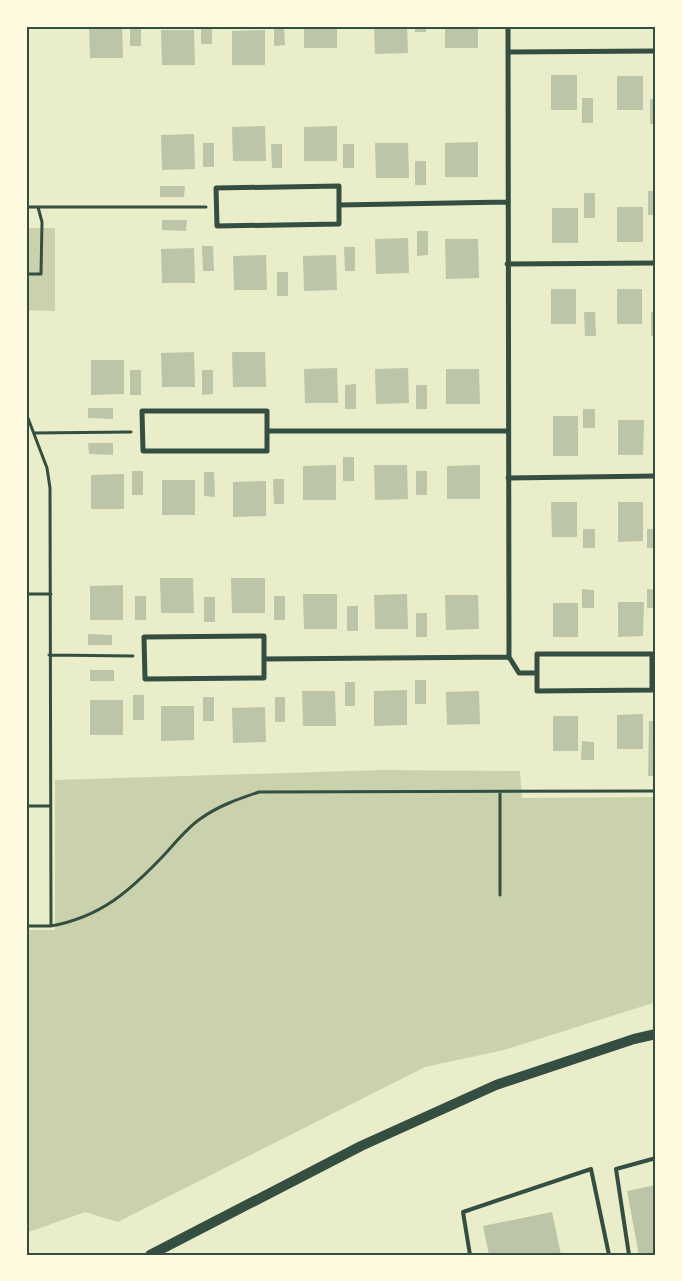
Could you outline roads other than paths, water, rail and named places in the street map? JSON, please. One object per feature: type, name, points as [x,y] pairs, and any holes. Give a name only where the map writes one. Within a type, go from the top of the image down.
[{"type":"main road","points":[[150,1255],[361,1146],[496,1085],[634,1039],[656,1034]]},
{"type":"street","points":[[508,26],[507,431],[509,657],[519,673],[537,673]]},
{"type":"street","points":[[508,52],[656,51]]},
{"type":"street","points":[[339,186],[339,205],[339,224],[217,226],[216,188],[339,186]]},
{"type":"street","points":[[339,205],[507,202]]},
{"type":"street","points":[[507,264],[656,263]]},
{"type":"street","points":[[142,411],[267,411],[267,431],[267,452],[143,451],[142,411]]},
{"type":"street","points":[[267,431],[507,431]]},
{"type":"street","points":[[508,478],[656,476]]},
{"type":"street","points":[[264,636],[264,659],[264,678],[145,679],[144,637],[264,636]]},
{"type":"street","points":[[537,654],[652,654],[652,690],[537,690],[537,673],[537,654]]},
{"type":"street","points":[[264,659],[509,657]]},
{"type":"lane","points":[[629,1255],[616,1169],[656,1158]]},
{"type":"lane","points":[[470,1255],[463,1212],[591,1169],[609,1255]]}]
